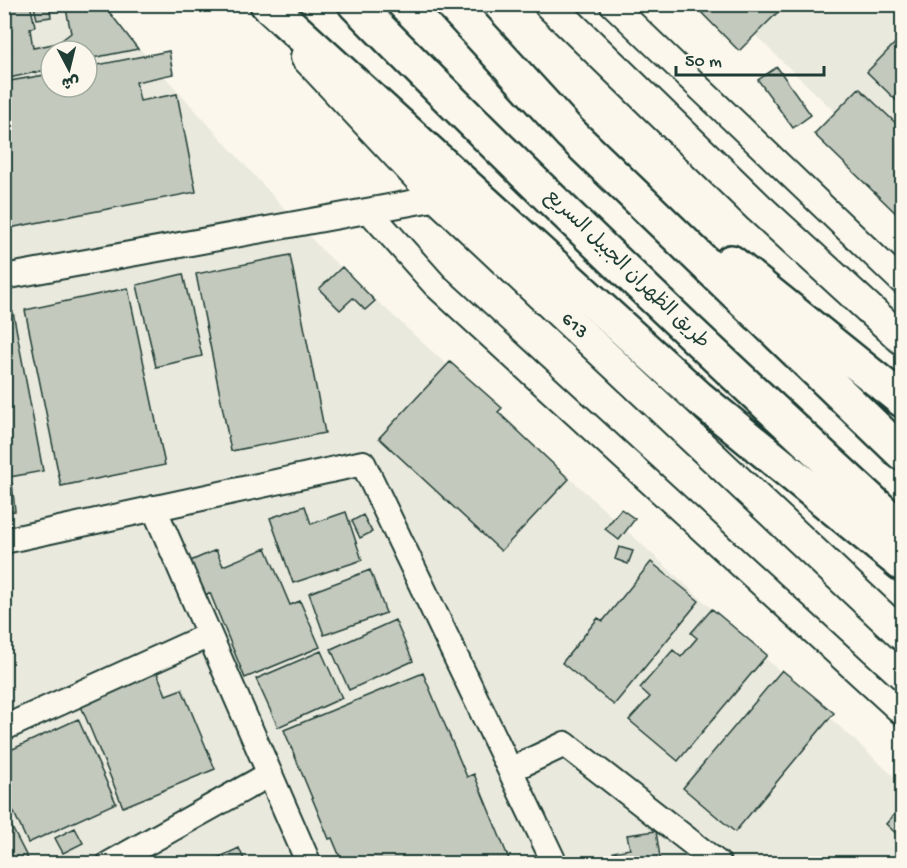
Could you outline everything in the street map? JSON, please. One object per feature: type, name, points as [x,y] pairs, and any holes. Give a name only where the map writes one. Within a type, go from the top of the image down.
[{"type":"highway","points":[[267,4],[698,397],[903,564]]},
{"type":"highway","name":"طريق الظهران الجبيل السريع","points":[[356,4],[471,122],[634,279],[763,402],[903,529]]},
{"type":"highway","points":[[452,4],[570,133],[903,453]]},
{"type":"highway","points":[[570,133],[903,400]]},
{"type":"main road","name":"613","points":[[256,4],[438,198],[903,635]]},
{"type":"main road","points":[[549,4],[759,208],[903,339]]},
{"type":"street","points":[[612,4],[903,282]]},
{"type":"street","points":[[4,277],[438,198]]},
{"type":"street","points":[[369,211],[435,285],[903,713]]},
{"type":"street","points":[[4,541],[363,462],[555,864]]},
{"type":"street","points":[[154,508],[309,864]]},
{"type":"street","points":[[4,728],[209,635]]},
{"type":"street","points":[[510,770],[565,744],[719,864]]},
{"type":"street","points":[[109,864],[270,774]]},
{"type":"shaded area","points":[[5,5],[100,5],[321,249],[902,784],[902,863],[5,864]]},
{"type":"shaded area","points":[[724,5],[902,5],[902,172],[840,117]]},
{"type":"building","points":[[4,4],[30,4],[35,26],[30,29],[33,48],[39,47],[39,72],[4,79],[4,51],[11,50],[8,32],[4,33]]},
{"type":"building","points":[[49,4],[51,17],[37,19],[34,7]]},
{"type":"building","points":[[65,4],[103,4],[138,49],[99,57],[99,39],[63,39],[71,33]]},
{"type":"building","points":[[693,4],[786,4],[739,51]]},
{"type":"building","points":[[902,36],[902,106],[867,72]]},
{"type":"building","points":[[169,51],[173,74],[136,82],[140,101],[177,94],[196,192],[4,229],[4,82],[39,76],[39,99],[99,99],[99,65]]},
{"type":"building","points":[[777,67],[811,115],[793,128],[758,80]]},
{"type":"building","points":[[859,88],[902,129],[902,219],[814,134]]},
{"type":"building","points":[[290,255],[325,433],[231,451],[196,274]]},
{"type":"building","points":[[342,267],[375,301],[365,310],[353,298],[340,310],[319,289]]},
{"type":"building","points":[[183,274],[202,356],[156,367],[137,285]]},
{"type":"building","points":[[128,288],[165,465],[61,486],[25,310]]},
{"type":"building","points":[[13,312],[43,471],[4,478],[4,313]]},
{"type":"building","points":[[450,362],[502,408],[498,412],[569,479],[501,551],[379,438]]},
{"type":"building","points":[[12,483],[15,511],[4,512],[4,484]]},
{"type":"building","points":[[305,506],[311,524],[346,512],[362,560],[293,583],[270,518]]},
{"type":"building","points":[[621,509],[635,519],[619,540],[605,529]]},
{"type":"building","points":[[363,515],[372,532],[360,538],[352,521]]},
{"type":"building","points":[[619,547],[633,551],[628,564],[615,559]]},
{"type":"building","points":[[266,548],[290,605],[300,601],[320,647],[245,678],[210,593],[200,597],[186,563],[216,550],[223,566]]},
{"type":"building","points":[[651,562],[699,601],[614,705],[562,663],[598,618],[603,621]]},
{"type":"building","points":[[370,570],[386,613],[324,635],[309,593]]},
{"type":"building","points":[[712,609],[767,655],[678,761],[629,720],[650,697],[640,688],[673,650],[681,657],[697,638],[691,633]]},
{"type":"building","points":[[395,620],[413,661],[349,690],[331,649]]},
{"type":"building","points":[[321,651],[342,698],[278,727],[256,679]]},
{"type":"building","points":[[155,668],[166,695],[182,689],[215,769],[123,807],[78,699]]},
{"type":"building","points":[[782,670],[834,713],[735,832],[683,788]]},
{"type":"building","points":[[423,673],[467,777],[474,774],[511,864],[343,864],[332,838],[329,839],[284,730]]},
{"type":"building","points":[[78,719],[116,803],[28,843],[4,791],[4,753]]},
{"type":"building","points":[[902,805],[902,839],[886,824]]},
{"type":"building","points":[[4,812],[29,861],[24,864],[4,864]]},
{"type":"building","points":[[75,828],[83,843],[63,853],[55,838]]},
{"type":"building","points":[[656,831],[661,864],[615,864],[613,852],[630,849],[627,835]]},
{"type":"building","points":[[239,848],[246,864],[205,864]]}]
